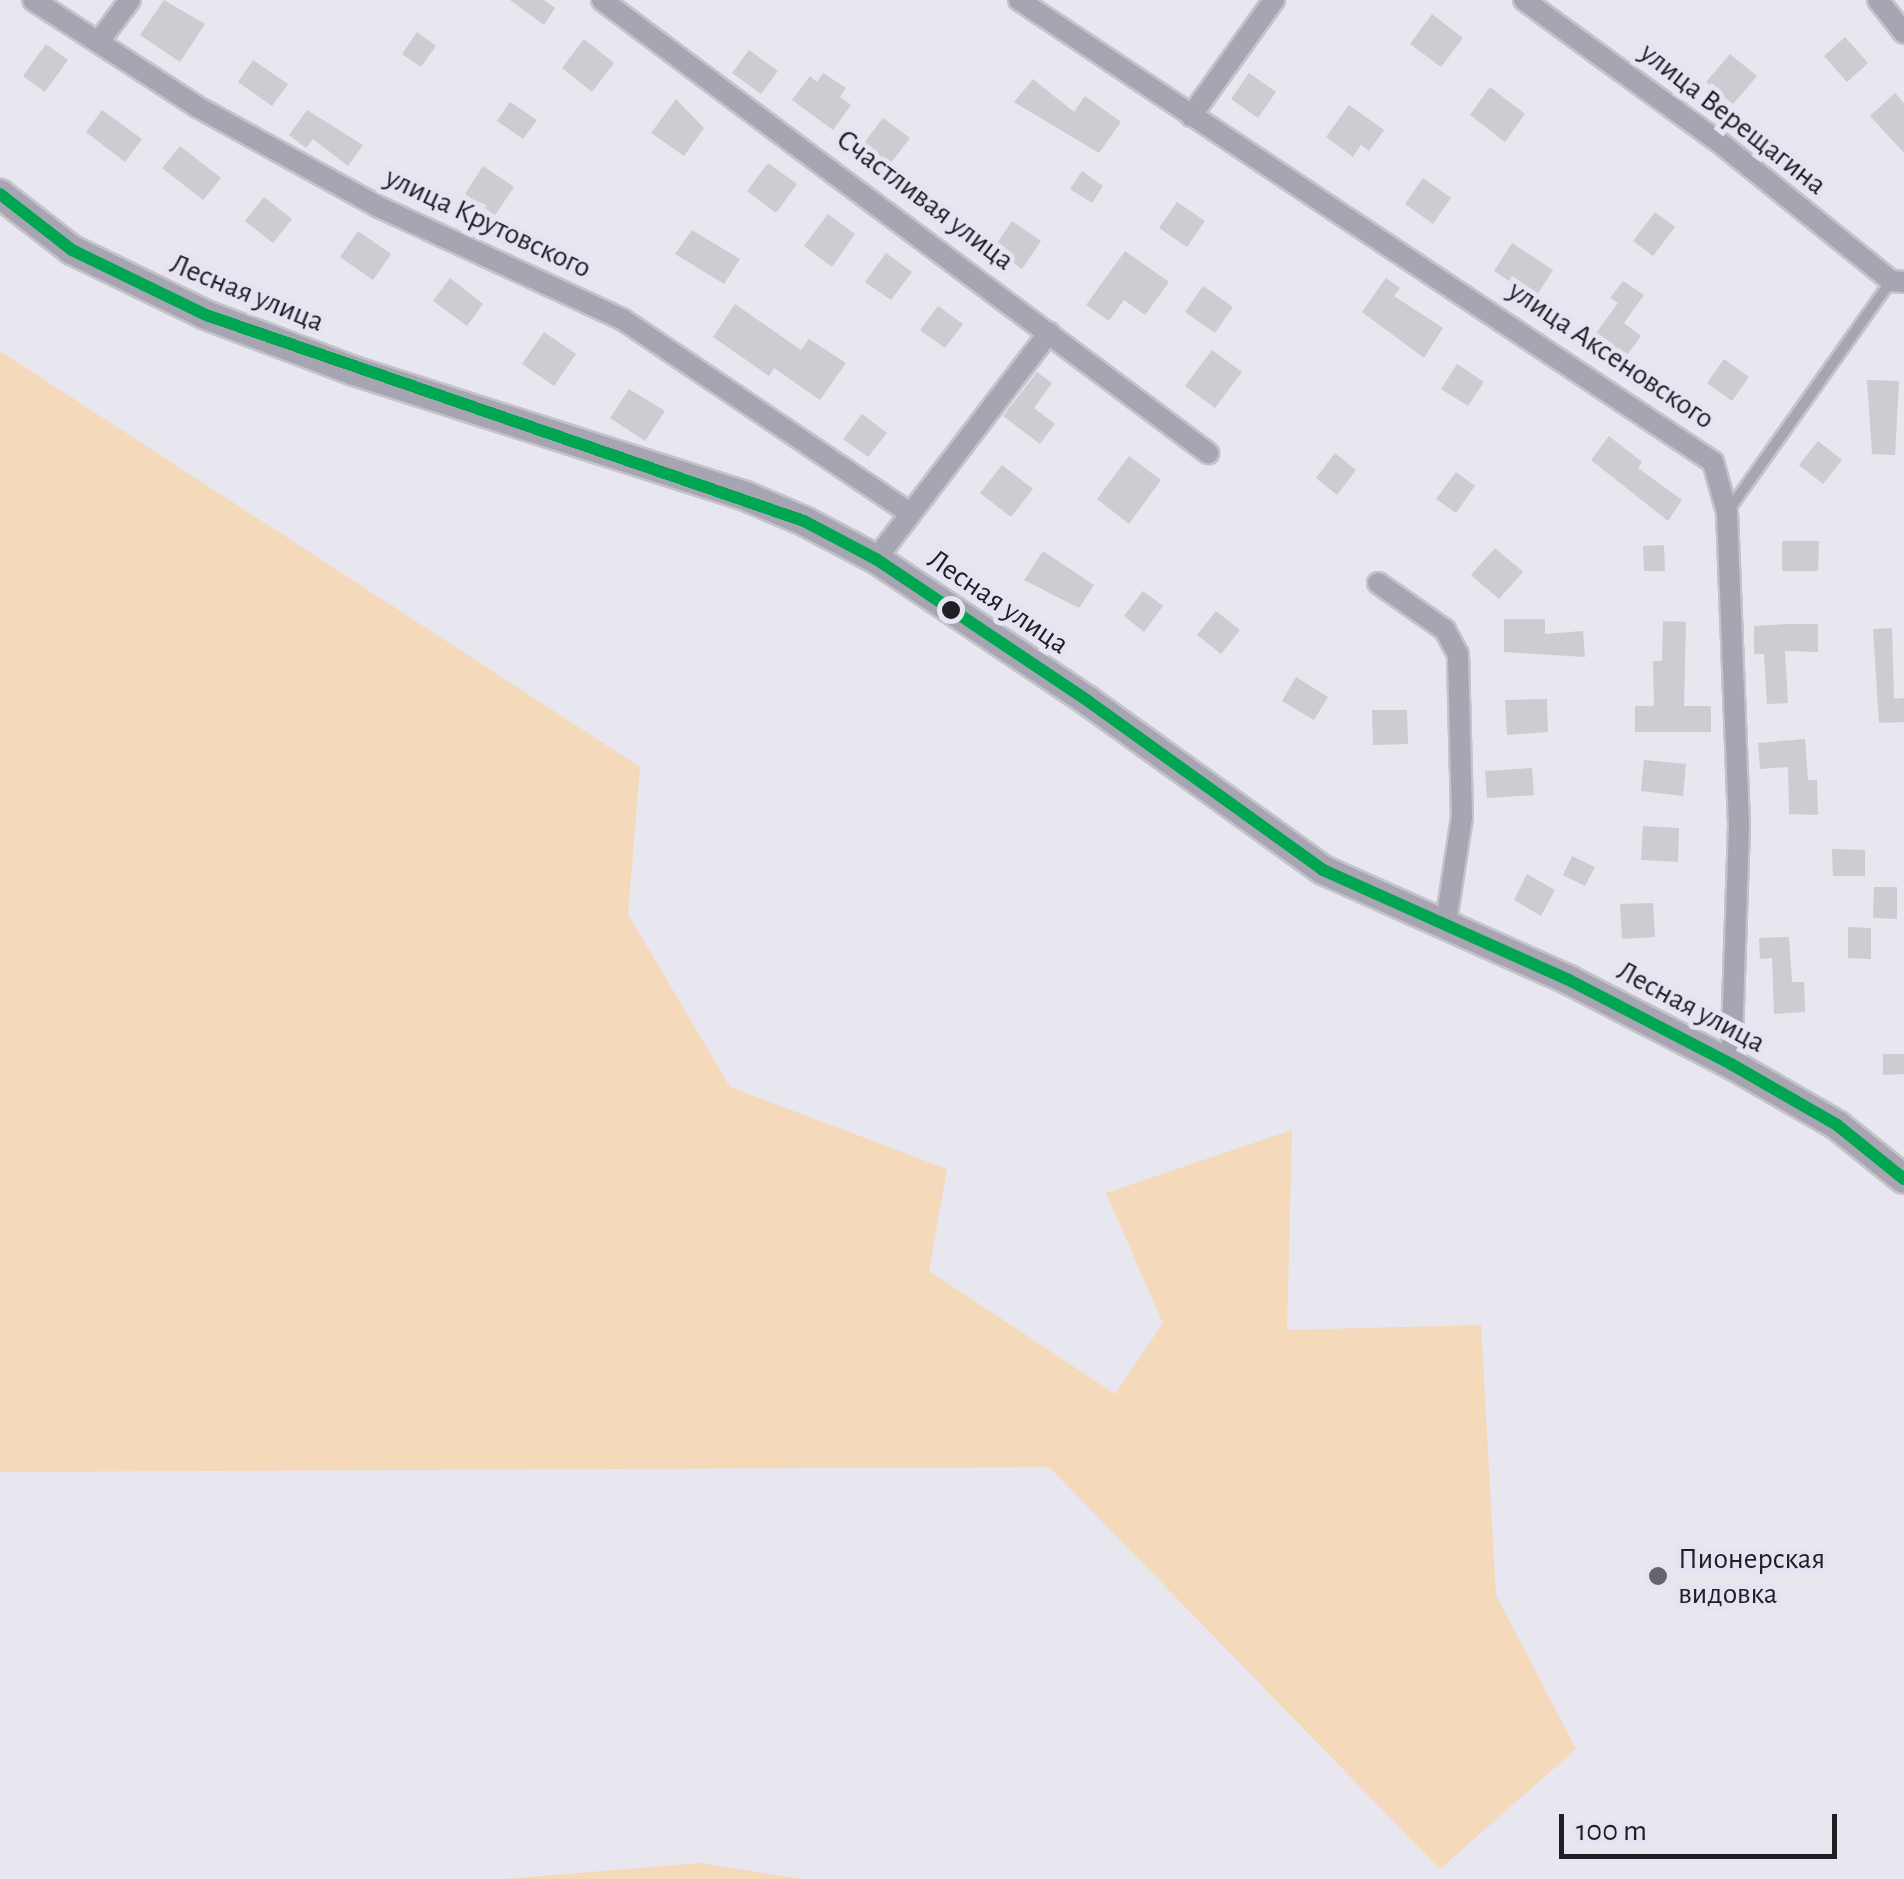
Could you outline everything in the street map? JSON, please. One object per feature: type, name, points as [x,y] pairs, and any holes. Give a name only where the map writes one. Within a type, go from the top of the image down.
[{"type":"main road","name":"Лесная улица","points":[[1,197],[72,250],[206,314],[354,371],[743,495],[876,559],[1323,870],[1446,922],[1731,1064],[1837,1125],[1904,1179]]},
{"type":"street","name":"улица Крутовского","points":[[33,0],[196,106],[378,206],[622,319],[910,513]]},
{"type":"street","points":[[100,40],[130,0]]},
{"type":"street","name":"Счастливая улица","points":[[602,0],[1208,453]]},
{"type":"street","name":"улица Аксеновского","points":[[1020,0],[1702,449],[1721,477],[1727,512],[1740,826],[1731,1064]]},
{"type":"street","points":[[1191,116],[1274,0]]},
{"type":"street","name":"улица Верещагина","points":[[1524,0],[1719,142],[1898,282]]},
{"type":"street","points":[[1878,0],[1904,33]]},
{"type":"street","points":[[876,559],[1050,333]]},
{"type":"street","points":[[1378,584],[1445,630],[1458,654],[1462,817],[1446,922]]},
{"type":"lane","points":[[1727,512],[1898,282]]},
{"type":"shaded area","points":[[0,351],[640,767],[628,914],[730,1087],[947,1169],[929,1271],[1115,1394],[1163,1323],[1106,1193],[1292,1130],[1287,1330],[1481,1325],[1496,1595],[1576,1749],[1440,1869],[1049,1467],[0,1472]]},
{"type":"shaded area","points":[[700,1863],[802,1879],[505,1879]]},
{"type":"building","points":[[164,0],[205,24],[180,62],[140,35]]},
{"type":"building","points":[[510,0],[544,0],[555,8],[544,25]]},
{"type":"building","points":[[1432,14],[1463,38],[1441,67],[1410,44]]},
{"type":"building","points":[[417,32],[436,46],[421,67],[402,54]]},
{"type":"building","points":[[1845,37],[1868,63],[1847,82],[1824,56]]},
{"type":"building","points":[[584,39],[614,63],[592,92],[562,68]]},
{"type":"building","points":[[46,44],[68,60],[45,92],[23,76]]},
{"type":"building","points":[[749,50],[778,71],[761,94],[732,73]]},
{"type":"building","points":[[1730,54],[1757,76],[1733,104],[1706,82]]},
{"type":"building","points":[[253,60],[288,84],[272,106],[238,82]]},
{"type":"building","points":[[823,73],[846,88],[840,97],[851,105],[833,130],[792,100],[810,76],[817,82]]},
{"type":"building","points":[[1249,73],[1276,92],[1258,118],[1231,99]]},
{"type":"building","points":[[1033,79],[1074,112],[1085,96],[1121,122],[1099,153],[1014,102]]},
{"type":"building","points":[[1490,87],[1525,114],[1505,142],[1470,115]]},
{"type":"building","points":[[1895,93],[1904,103],[1904,153],[1870,116]]},
{"type":"building","points":[[676,99],[704,128],[684,156],[651,133]]},
{"type":"building","points":[[510,102],[537,120],[523,139],[497,121]]},
{"type":"building","points":[[1349,105],[1384,130],[1369,151],[1361,145],[1353,157],[1326,137]]},
{"type":"building","points":[[102,110],[142,139],[125,162],[86,132]]},
{"type":"building","points":[[307,110],[363,145],[348,166],[313,139],[306,148],[289,135]]},
{"type":"building","points":[[883,118],[910,138],[884,172],[857,152]]},
{"type":"building","points":[[180,146],[221,178],[203,200],[162,168]]},
{"type":"building","points":[[768,163],[797,184],[776,213],[747,191]]},
{"type":"building","points":[[483,166],[514,187],[495,215],[465,194]]},
{"type":"building","points":[[1082,171],[1103,186],[1092,203],[1070,189]]},
{"type":"building","points":[[1423,178],[1451,198],[1433,224],[1405,204]]},
{"type":"building","points":[[264,197],[292,219],[273,243],[245,221]]},
{"type":"building","points":[[1177,202],[1205,221],[1187,247],[1159,228]]},
{"type":"building","points":[[1655,212],[1675,227],[1653,256],[1633,241]]},
{"type":"building","points":[[828,214],[855,234],[832,267],[804,246]]},
{"type":"building","points":[[1012,221],[1041,241],[1022,269],[993,249]]},
{"type":"building","points":[[692,230],[740,259],[724,284],[675,254]]},
{"type":"building","points":[[358,231],[391,254],[373,280],[340,257]]},
{"type":"building","points":[[1512,243],[1553,270],[1535,298],[1494,271]]},
{"type":"building","points":[[1125,251],[1169,282],[1145,315],[1124,300],[1109,321],[1086,305]]},
{"type":"building","points":[[886,253],[912,272],[891,300],[865,282]]},
{"type":"building","points":[[450,278],[483,304],[467,326],[433,301]]},
{"type":"building","points":[[1386,278],[1400,288],[1394,296],[1443,328],[1424,358],[1362,312]]},
{"type":"building","points":[[1623,281],[1644,295],[1624,323],[1641,336],[1622,362],[1591,340],[1618,303],[1610,298]]},
{"type":"building","points":[[1203,286],[1233,307],[1215,333],[1185,312]]},
{"type":"building","points":[[735,304],[801,350],[809,339],[846,363],[820,400],[774,368],[769,376],[713,337]]},
{"type":"building","points":[[938,306],[963,324],[945,348],[920,330]]},
{"type":"building","points":[[544,332],[576,354],[554,386],[522,364]]},
{"type":"building","points":[[1212,350],[1242,372],[1215,408],[1185,386]]},
{"type":"building","points":[[1724,359],[1749,377],[1732,401],[1707,383]]},
{"type":"building","points":[[1457,364],[1484,382],[1468,406],[1441,389]]},
{"type":"building","points":[[1037,372],[1052,383],[1034,408],[1055,424],[1040,444],[1003,416]]},
{"type":"building","points":[[1867,380],[1899,381],[1895,455],[1872,454]]},
{"type":"building","points":[[629,389],[665,411],[645,441],[610,418]]},
{"type":"building","points":[[862,414],[887,433],[868,457],[843,439]]},
{"type":"building","points":[[1609,436],[1642,462],[1638,468],[1682,500],[1668,521],[1591,460]]},
{"type":"building","points":[[1818,441],[1842,460],[1823,484],[1799,465]]},
{"type":"building","points":[[1335,453],[1356,470],[1337,495],[1316,478]]},
{"type":"building","points":[[1129,456],[1161,480],[1129,524],[1097,499]]},
{"type":"building","points":[[1002,465],[1033,489],[1011,517],[980,493]]},
{"type":"building","points":[[1456,472],[1475,486],[1456,513],[1436,499]]},
{"type":"building","points":[[1782,541],[1819,541],[1818,571],[1782,571]]},
{"type":"building","points":[[1664,545],[1665,571],[1644,571],[1643,546]]},
{"type":"building","points":[[1495,548],[1523,572],[1499,599],[1471,575]]},
{"type":"building","points":[[1043,551],[1094,585],[1079,608],[1024,580]]},
{"type":"building","points":[[1143,591],[1163,606],[1144,632],[1124,616]]},
{"type":"building","points":[[1216,611],[1240,630],[1221,654],[1197,635]]},
{"type":"building","points":[[1504,619],[1545,619],[1545,634],[1583,631],[1585,657],[1504,652]]},
{"type":"building","points":[[1663,621],[1686,622],[1684,706],[1711,706],[1711,732],[1635,732],[1635,706],[1654,706],[1653,661],[1662,661]]},
{"type":"building","points":[[1818,624],[1818,652],[1785,651],[1788,703],[1767,704],[1764,654],[1754,654],[1754,626]]},
{"type":"building","points":[[1892,628],[1894,699],[1904,698],[1904,722],[1879,723],[1873,629]]},
{"type":"building","points":[[1296,677],[1328,697],[1314,720],[1282,701]]},
{"type":"building","points":[[1547,699],[1548,732],[1507,735],[1505,700]]},
{"type":"building","points":[[1372,710],[1407,710],[1408,744],[1373,745]]},
{"type":"building","points":[[1805,739],[1808,780],[1817,780],[1818,815],[1789,814],[1788,767],[1760,769],[1758,743]]},
{"type":"building","points":[[1644,760],[1686,764],[1683,796],[1641,791]]},
{"type":"building","points":[[1532,768],[1534,795],[1487,798],[1485,771]]},
{"type":"building","points":[[1643,826],[1679,828],[1678,862],[1641,860]]},
{"type":"building","points":[[1832,849],[1865,850],[1865,876],[1833,876]]},
{"type":"building","points":[[1572,856],[1595,867],[1585,886],[1563,875]]},
{"type":"building","points":[[1527,874],[1555,890],[1541,916],[1514,900]]},
{"type":"building","points":[[1874,887],[1897,887],[1897,919],[1873,918]]},
{"type":"building","points":[[1653,903],[1655,937],[1622,939],[1620,904]]},
{"type":"building","points":[[1848,927],[1871,928],[1871,959],[1848,958]]},
{"type":"building","points":[[1789,937],[1792,982],[1804,982],[1805,1012],[1774,1014],[1772,958],[1760,959],[1759,938]]},
{"type":"building","points":[[1883,1054],[1904,1054],[1904,1074],[1883,1075]]},
{"type":"transit line","points":[[0,194],[72,250],[206,315],[804,521],[876,559],[1088,701],[1323,870],[1569,980],[1731,1064],[1837,1125],[1904,1179]]},
{"type":"place","name":"Пионерская видовка","points":[[1658,1576]]}]
